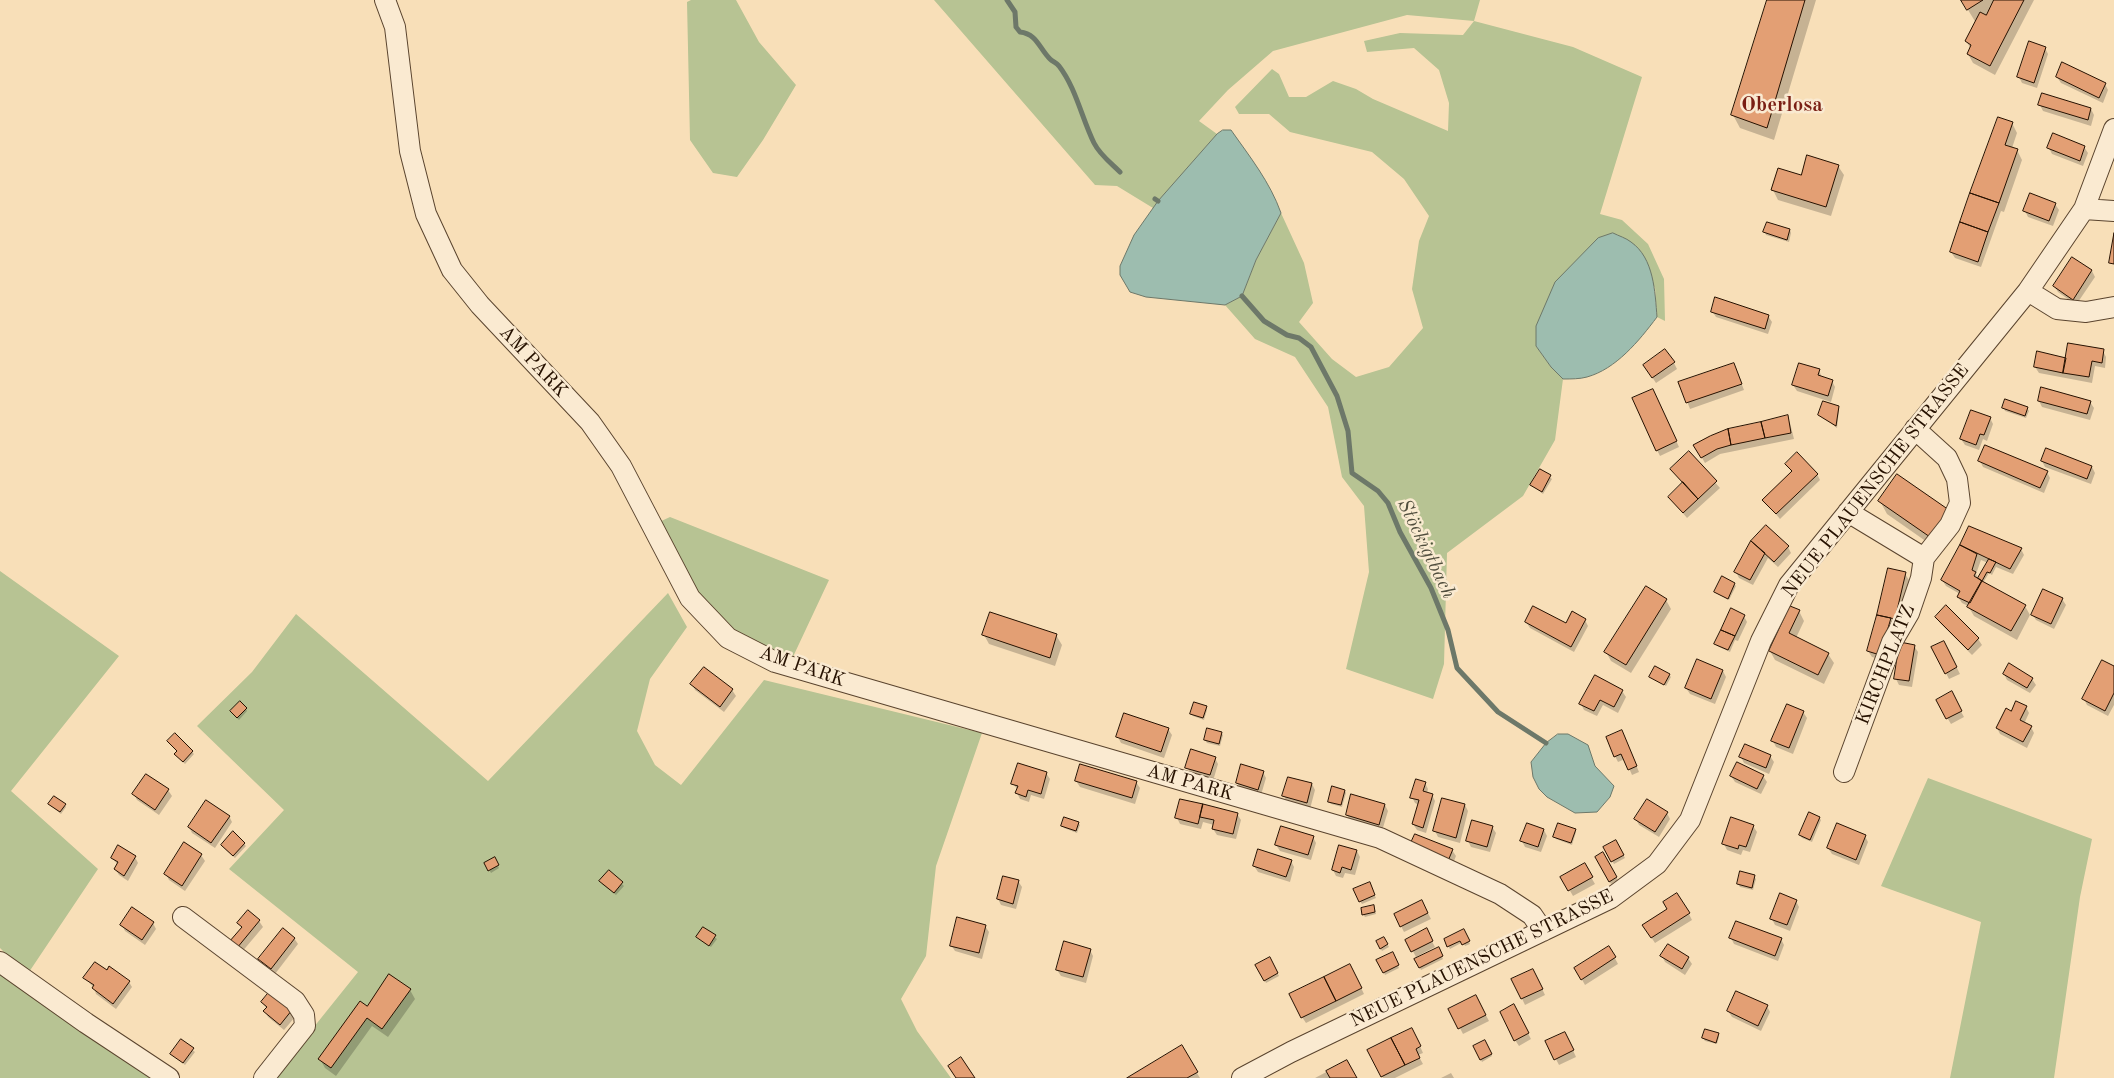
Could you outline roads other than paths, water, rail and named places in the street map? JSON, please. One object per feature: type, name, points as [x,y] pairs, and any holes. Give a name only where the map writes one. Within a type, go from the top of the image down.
[{"type":"street","name":"AM PARK","points":[[385,0],[395,28],[410,151],[426,214],[452,270],[480,305],[590,422],[620,466],[690,598],[728,638],[784,664],[1380,838],[1500,894],[1532,914],[1543,931]]},
{"type":"street","name":"NEUE PLAUENSCHE STRASSE","points":[[1242,1078],[1291,1052],[1611,898],[1657,864],[1690,820],[1761,641],[1788,585],[2028,292],[2084,209],[2114,129]]},
{"type":"street","points":[[2084,209],[2114,211]]},
{"type":"street","points":[[2028,292],[2058,309],[2086,312],[2114,307]]},
{"type":"street","name":"KIRCHPLATZ","points":[[1844,772],[1892,642],[1909,613],[1921,578],[1924,558],[1950,526],[1960,503],[1956,479],[1947,458],[1915,429]]},
{"type":"street","points":[[1848,512],[1924,558]]},
{"type":"street","points":[[183,917],[295,1001],[304,1015],[305,1026],[264,1078]]},
{"type":"street","points":[[0,962],[86,1023],[169,1078]]},
{"type":"waterway","name":"Stöckigtbach","points":[[1007,0],[1015,12],[1016,27],[1020,32],[1026,33],[1034,39],[1046,55],[1058,65],[1070,84],[1096,147],[1120,172]]},
{"type":"waterway","name":"Stöckigtbach","points":[[1242,296],[1264,321],[1287,335],[1299,338],[1311,347],[1337,396],[1348,431],[1352,473],[1378,491],[1388,503],[1400,532],[1431,588],[1448,630],[1457,668],[1498,712],[1546,743]]},
{"type":"district","name":"Oberlosa","points":[[1782,105]]}]
